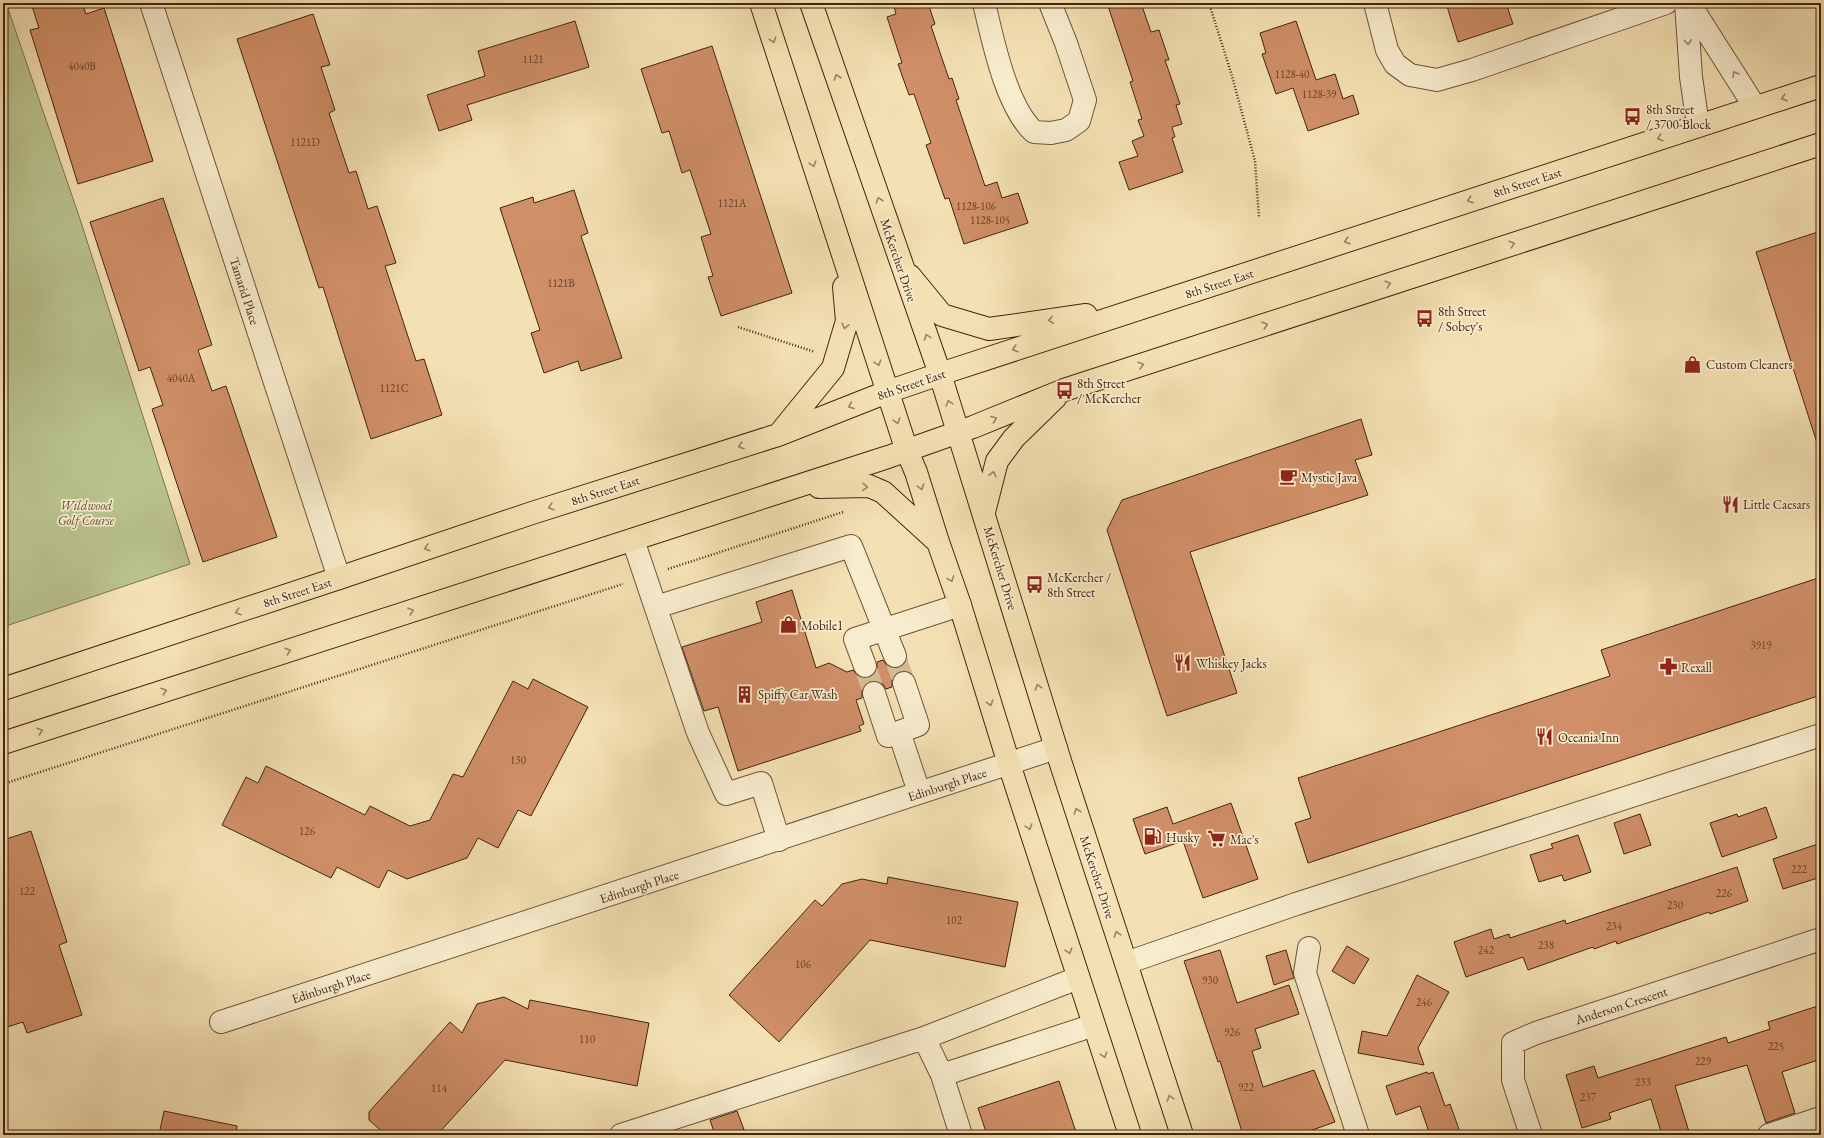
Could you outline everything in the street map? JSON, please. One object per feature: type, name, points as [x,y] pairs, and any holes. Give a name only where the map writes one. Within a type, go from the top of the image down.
[{"type":"main road","points":[[761,3],[887,392],[907,451],[916,472],[960,605],[1009,764],[1130,1135]]},
{"type":"main road","name":"McKercher Drive","points":[[811,3],[900,264],[940,374],[1056,748],[1182,1135]]},
{"type":"main road","name":"8th Street East","points":[[3,689],[532,513],[778,435],[887,392],[940,374],[1821,86]]},
{"type":"main road","points":[[3,742],[798,487],[958,433],[1064,390],[1821,144]]},
{"type":"main road","points":[[778,435],[833,368],[847,321],[840,246]]},
{"type":"main road","points":[[900,264],[942,315],[989,329],[1145,307]]},
{"type":"main road","points":[[984,512],[997,461],[1014,438],[1064,390]]},
{"type":"main road","points":[[798,487],[869,486],[883,492],[938,542]]},
{"type":"street","name":"Tamarid Place","points":[[151,3],[339,578]]},
{"type":"street","points":[[984,3],[1008,89],[1019,113],[1025,123],[1034,132],[1051,133],[1066,130],[1079,121],[1085,100],[1066,43],[1050,3]]},
{"type":"street","points":[[1375,3],[1387,50],[1395,64],[1410,75],[1437,80],[1480,68],[1666,3]]},
{"type":"street","points":[[1686,3],[1691,77],[1698,126]]},
{"type":"street","points":[[1690,3],[1755,107]]},
{"type":"street","points":[[633,540],[698,733],[726,794],[761,783],[779,840]]},
{"type":"street","points":[[656,607],[851,546],[895,656]]},
{"type":"street","points":[[865,666],[855,639],[960,605]]},
{"type":"street","points":[[874,693],[888,736],[918,725],[904,683]]},
{"type":"street","points":[[899,732],[919,792]]},
{"type":"street","points":[[1126,963],[1296,904],[1821,735]]},
{"type":"street","name":"Edinburgh Place","points":[[221,1022],[1056,748]]},
{"type":"street","name":"Anderson Crescent","points":[[1531,1135],[1513,1080],[1513,1043],[1536,1033],[1821,939]]},
{"type":"street","points":[[1309,948],[1305,973],[1358,1135]]},
{"type":"street","points":[[621,1135],[924,1038],[1078,978]]},
{"type":"street","points":[[942,1075],[1094,1025]]},
{"type":"street","points":[[924,1038],[942,1075],[961,1135]]},
{"type":"street","points":[[1769,1135],[1821,1118]]},
{"type":"path","points":[[1209,3],[1232,76],[1255,161],[1258,218]]},
{"type":"path","points":[[738,327],[817,353]]},
{"type":"path","points":[[3,784],[846,511]]},
{"type":"green space","name":"Wildwood Golf Course","points":[[3,3],[6,3],[81,222],[190,564],[3,627]]},
{"type":"building","points":[[31,3],[82,3],[86,14],[104,8],[153,161],[78,184],[30,30],[39,28]]},
{"type":"building","points":[[893,3],[928,3],[935,24],[931,26],[949,79],[952,78],[959,99],[956,100],[985,186],[997,182],[1002,198],[1018,193],[1028,223],[964,244],[949,198],[945,199],[926,145],[931,143],[914,94],[909,95],[898,64],[902,63],[887,17],[896,14]]},
{"type":"building","points":[[1107,3],[1141,3],[1151,32],[1159,30],[1169,60],[1165,60],[1180,104],[1176,105],[1182,124],[1172,127],[1175,137],[1172,138],[1183,172],[1129,190],[1119,162],[1138,156],[1132,141],[1144,136],[1138,120],[1142,119],[1130,82],[1133,81]]},
{"type":"building","points":[[1446,3],[1506,3],[1513,24],[1458,42]]},
{"type":"building","points":[[313,14],[330,65],[321,67],[335,110],[329,113],[349,173],[356,171],[368,209],[377,206],[396,263],[385,266],[416,361],[424,359],[442,415],[371,439],[323,287],[319,288],[237,39]]},
{"type":"building","points":[[575,21],[589,67],[467,105],[472,120],[439,131],[427,95],[485,76],[478,51]]},
{"type":"building","points":[[1296,21],[1316,80],[1335,74],[1343,99],[1353,95],[1359,114],[1308,131],[1293,88],[1276,94],[1262,54],[1266,53],[1260,33]]},
{"type":"building","points":[[712,46],[792,293],[721,316],[708,277],[713,276],[701,237],[711,234],[690,170],[682,173],[669,131],[662,133],[641,69]]},
{"type":"building","points":[[574,190],[588,233],[581,236],[622,358],[581,371],[578,361],[544,373],[531,333],[540,330],[500,208],[533,197],[534,203]]},
{"type":"building","points":[[163,198],[212,345],[198,350],[212,391],[226,386],[277,537],[203,562],[152,409],[163,405],[150,367],[139,371],[90,222]]},
{"type":"building","points":[[1821,231],[1821,442],[1817,443],[1756,252]]},
{"type":"building","points":[[1361,419],[1372,455],[1355,460],[1368,495],[1190,552],[1237,693],[1167,716],[1107,530],[1122,500]]},
{"type":"building","points":[[1821,577],[1821,695],[1308,863],[1295,823],[1311,818],[1298,778],[1610,676],[1601,650]]},
{"type":"building","points":[[792,590],[816,668],[829,663],[847,672],[853,670],[857,675],[863,678],[869,678],[875,674],[877,662],[883,660],[887,666],[894,668],[900,667],[906,662],[909,672],[900,671],[895,674],[892,680],[892,687],[886,689],[882,683],[876,681],[870,681],[864,685],[862,698],[856,700],[864,724],[859,726],[861,731],[738,771],[718,707],[704,711],[682,647],[762,622],[756,602]]},
{"type":"building","points":[[533,679],[588,707],[531,816],[518,810],[498,848],[478,838],[467,858],[407,879],[388,870],[379,888],[337,867],[331,878],[222,825],[246,777],[258,783],[266,766],[365,815],[370,806],[410,826],[430,820],[453,774],[463,777],[513,681],[528,689]]},
{"type":"building","points":[[1231,803],[1258,879],[1203,898],[1183,841],[1145,854],[1133,819],[1167,807],[1173,824]]},
{"type":"building","points":[[1766,807],[1777,838],[1722,857],[1710,823],[1737,814],[1738,817]]},
{"type":"building","points":[[1640,814],[1651,845],[1624,854],[1614,823]]},
{"type":"building","points":[[31,831],[67,942],[59,945],[82,1015],[27,1033],[23,1022],[7,1027],[3,1015],[3,840]]},
{"type":"building","points":[[1578,835],[1591,872],[1564,881],[1562,875],[1539,882],[1530,855],[1553,848],[1551,844]]},
{"type":"building","points":[[1821,843],[1821,877],[1783,889],[1773,859]]},
{"type":"building","points":[[1737,867],[1748,901],[1710,914],[1709,912],[1617,944],[1616,941],[1594,949],[1593,947],[1528,970],[1523,957],[1466,977],[1454,942],[1491,929],[1494,939],[1509,934],[1510,938],[1565,920],[1566,924]]},
{"type":"building","points":[[888,877],[1018,902],[1005,967],[870,940],[779,1042],[729,995],[815,900],[822,906],[842,884],[862,879],[887,884]]},
{"type":"building","points":[[1347,946],[1369,959],[1354,984],[1332,971]]},
{"type":"building","points":[[1220,950],[1237,1003],[1289,985],[1299,1014],[1255,1029],[1261,1048],[1252,1051],[1263,1087],[1314,1070],[1335,1122],[1298,1135],[1243,1135],[1220,1061],[1218,1062],[1184,961]]},
{"type":"building","points":[[1286,950],[1294,978],[1274,985],[1266,956]]},
{"type":"building","points":[[1417,975],[1449,992],[1418,1048],[1424,1065],[1358,1053],[1362,1031],[1387,1036]]},
{"type":"building","points":[[504,997],[528,1009],[530,1000],[649,1023],[637,1086],[505,1060],[437,1135],[386,1135],[369,1120],[369,1112],[450,1022],[462,1033],[477,1004]]},
{"type":"building","points":[[1821,1005],[1821,1059],[1782,1072],[1795,1113],[1766,1123],[1747,1065],[1675,1086],[1690,1135],[1662,1135],[1651,1099],[1609,1113],[1611,1119],[1582,1128],[1566,1075],[1594,1066],[1598,1078],[1726,1037],[1728,1043],[1770,1029],[1768,1022]]},
{"type":"building","points":[[1427,1072],[1428,1074],[1433,1072],[1445,1106],[1450,1104],[1461,1135],[1430,1135],[1420,1106],[1396,1115],[1386,1086]]},
{"type":"building","points":[[1059,1081],[1077,1135],[987,1135],[978,1108]]},
{"type":"building","points":[[164,1111],[237,1126],[236,1135],[159,1135]]},
{"type":"building","points":[[737,1111],[746,1135],[715,1135],[710,1120]]},
{"type":"tunnel","points":[[895,656],[904,683]]},
{"type":"tunnel","points":[[865,666],[874,693]]},
{"type":"place","name":"8th Street / 3700-Block","points":[[1633,116]]},
{"type":"place","name":"8th Street / Sobey's","points":[[1425,318]]},
{"type":"place","name":"Custom Cleaners","points":[[1693,364]]},
{"type":"place","name":"8th Street / McKercher","points":[[1064,390]]},
{"type":"place","name":"Mystic Java","points":[[1288,477]]},
{"type":"place","name":"Little Caesars","points":[[1730,504]]},
{"type":"place","name":"McKercher / 8th Street","points":[[1034,584]]},
{"type":"place","name":"Mobile1","points":[[788,625]]},
{"type":"place","name":"Whiskey Jacks","points":[[1183,663]]},
{"type":"place","name":"Rexall","points":[[1668,667]]},
{"type":"place","name":"Spiffy Car Wash","points":[[745,694]]},
{"type":"place","name":"Oceania Inn","points":[[1545,737]]},
{"type":"place","name":"Husky","points":[[1153,837]]},
{"type":"place","name":"Mac's","points":[[1217,839]]}]
